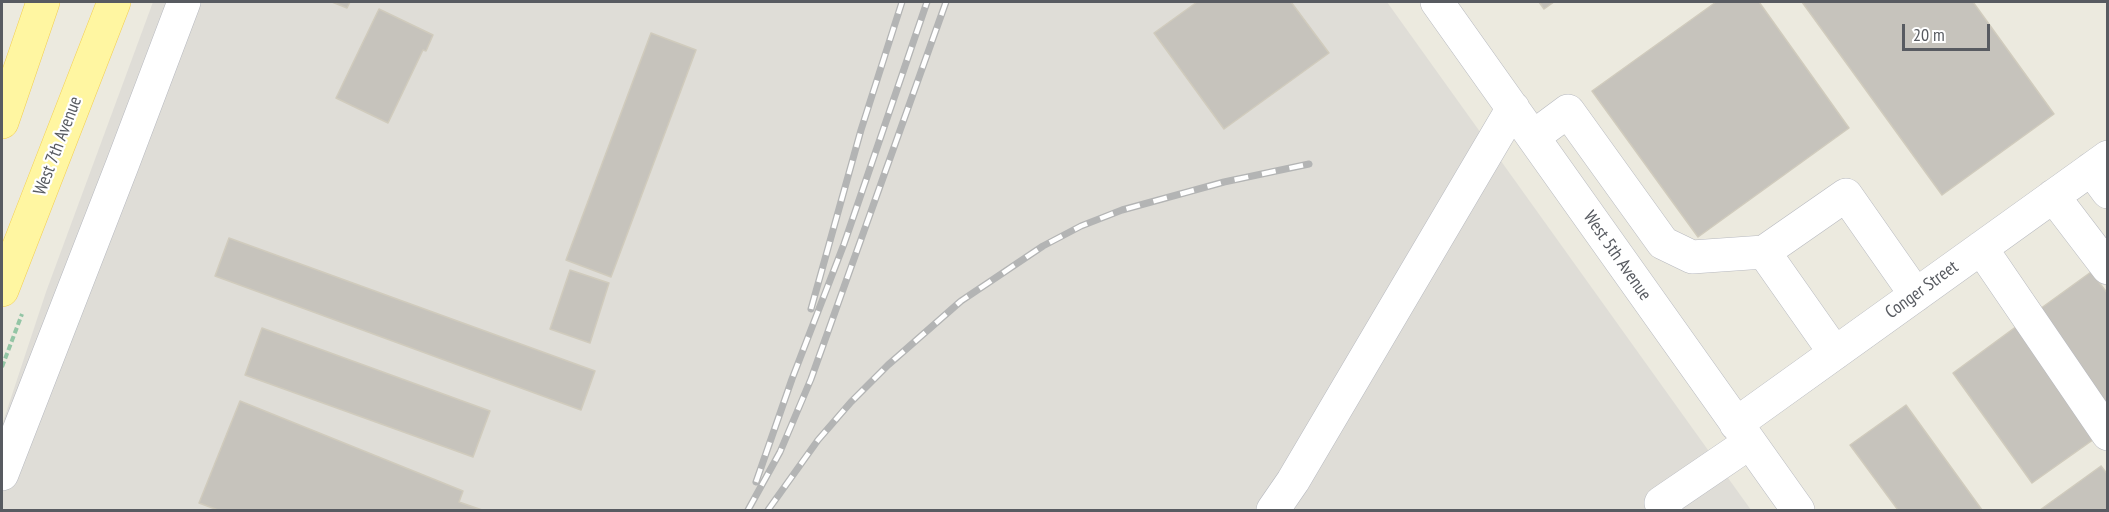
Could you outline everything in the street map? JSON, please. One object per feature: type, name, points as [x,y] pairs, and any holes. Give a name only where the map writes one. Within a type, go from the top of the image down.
[{"type":"main road","points":[[2,122],[43,2]]},
{"type":"main road","name":"West 7th Avenue","points":[[2,290],[114,2]]},
{"type":"street","points":[[2,474],[184,2]]},
{"type":"street","name":"West 5th Avenue","points":[[1437,2],[1798,510]]},
{"type":"street","points":[[1273,510],[1293,481],[1513,108]]},
{"type":"street","points":[[1533,137],[1568,111],[1663,243],[1692,257],[1764,252],[1846,195],[1916,295]]},
{"type":"street","name":"Conger Street","points":[[1666,510],[1661,503],[1835,352],[2053,196],[2102,172]]},
{"type":"street","points":[[1581,206],[1618,180]]},
{"type":"street","points":[[2053,196],[2108,268]]},
{"type":"street","points":[[1626,269],[1663,243]]},
{"type":"street","points":[[1981,248],[2108,434]]},
{"type":"street","points":[[1764,252],[1835,352]]},
{"type":"shaded area","points":[[153,2],[1387,2],[1751,510],[2,510],[2,425],[46,292]]},
{"type":"building","points":[[332,2],[350,2],[347,8]]},
{"type":"building","points":[[1197,2],[1291,2],[1329,53],[1224,129],[1154,33]]},
{"type":"building","points":[[1539,2],[1554,2],[1544,9]]},
{"type":"building","points":[[1716,2],[1759,2],[1849,128],[1698,237],[1592,91]]},
{"type":"building","points":[[1802,2],[1973,2],[2054,114],[1942,195]]},
{"type":"building","points":[[379,9],[433,35],[426,51],[423,50],[388,123],[336,98]]},
{"type":"building","points":[[651,33],[696,50],[611,277],[566,260]]},
{"type":"building","points":[[229,238],[595,371],[581,410],[215,276]]},
{"type":"building","points":[[570,270],[609,283],[590,343],[550,329]]},
{"type":"building","points":[[2091,272],[2108,294],[2108,418],[2033,314]]},
{"type":"building","points":[[2017,326],[2097,437],[2032,483],[1953,373]]},
{"type":"building","points":[[262,328],[490,411],[473,457],[245,375]]},
{"type":"building","points":[[240,401],[463,491],[459,502],[482,510],[218,510],[199,503]]},
{"type":"building","points":[[1906,405],[1982,510],[1898,510],[1850,445]]},
{"type":"building","points":[[2101,466],[2108,475],[2108,510],[2040,510]]},
{"type":"railway","points":[[811,309],[861,130],[902,2]]},
{"type":"railway","points":[[756,482],[792,379],[844,244],[927,2]]},
{"type":"railway","points":[[748,510],[780,452],[811,379],[946,2]]},
{"type":"railway","points":[[768,510],[818,440],[851,402],[888,365],[961,301],[1043,246],[1081,226],[1122,210],[1224,182],[1309,164]]}]
